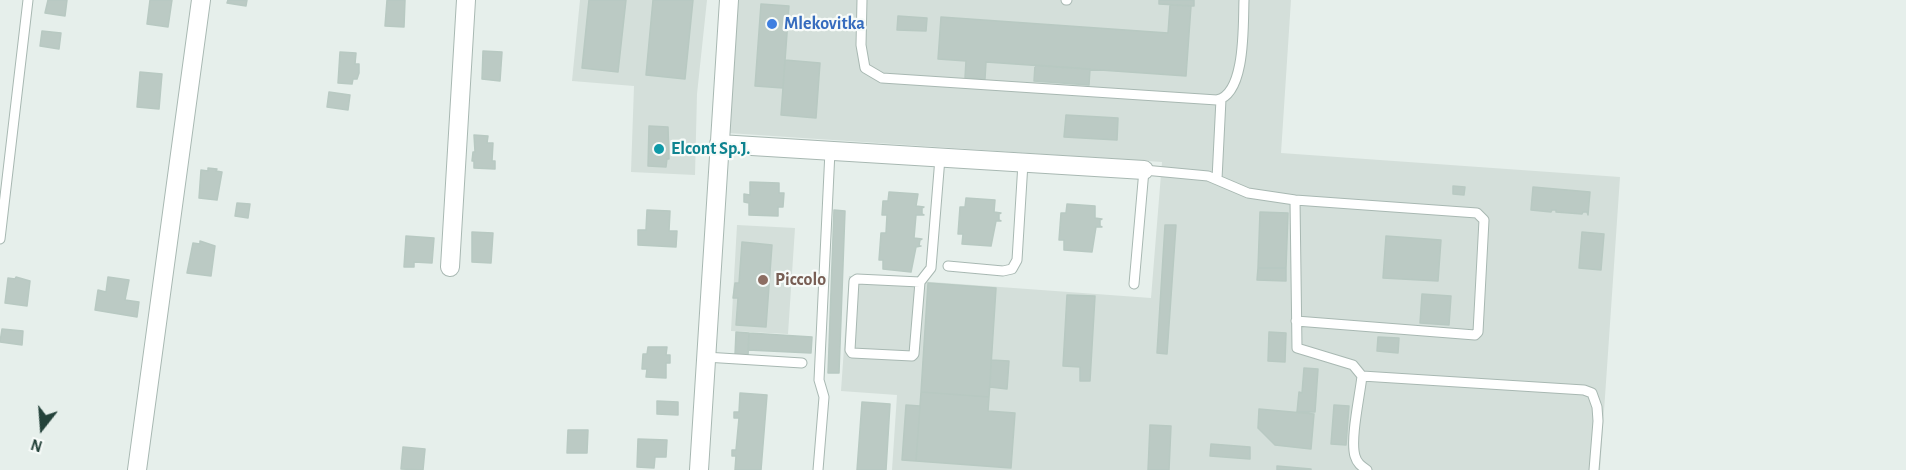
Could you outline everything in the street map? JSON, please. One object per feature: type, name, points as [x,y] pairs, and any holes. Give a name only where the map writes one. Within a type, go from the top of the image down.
[{"type":"street","points":[[137,470],[201,0]]},
{"type":"street","points":[[450,267],[465,0]]},
{"type":"street","points":[[699,470],[729,0]]},
{"type":"street","points":[[720,144],[1144,170]]},
{"type":"lane","points":[[0,239],[28,0]]},
{"type":"lane","points":[[862,0],[861,45],[864,68],[882,78],[1221,99]]},
{"type":"lane","points":[[1217,179],[1221,99],[1231,89],[1238,74],[1244,0]]},
{"type":"lane","points":[[818,470],[824,398],[819,380],[830,151]]},
{"type":"lane","points":[[920,282],[857,279],[854,281],[850,350],[852,353],[907,357],[914,354],[920,282],[931,268],[940,158]]},
{"type":"lane","points":[[948,266],[1012,269],[1017,260],[1023,163]]},
{"type":"lane","points":[[1134,284],[1144,170],[1208,176],[1248,193],[1295,200],[1477,213],[1484,220],[1478,332],[1475,335],[1296,321]]},
{"type":"lane","points":[[1295,200],[1297,348],[1353,365],[1362,376],[1354,442],[1359,465],[1367,470]]},
{"type":"lane","points":[[705,357],[802,363]]},
{"type":"lane","points":[[1362,376],[1584,390],[1592,393],[1598,421],[1594,470]]},
{"type":"shaded area","points":[[580,0],[707,0],[697,94],[695,175],[631,172],[634,86],[572,81]]},
{"type":"shaded area","points":[[738,0],[1291,0],[1281,153],[1620,177],[1600,470],[892,470],[897,395],[841,391],[849,276],[1151,298],[1162,162],[728,133]]},
{"type":"shaded area","name":"Piccolo","points":[[737,225],[795,228],[788,334],[731,331]]},
{"type":"building","points":[[48,0],[67,0],[65,16],[45,13]]},
{"type":"building","points":[[150,0],[172,0],[168,27],[147,24]]},
{"type":"building","points":[[228,0],[247,0],[246,6],[227,3]]},
{"type":"building","points":[[387,0],[405,0],[404,27],[385,26]]},
{"type":"building","points":[[589,0],[626,0],[618,72],[582,68]]},
{"type":"building","points":[[653,0],[693,0],[685,79],[646,75]]},
{"type":"building","points":[[1159,0],[1194,0],[1194,6],[1159,4]]},
{"type":"building","points":[[761,4],[789,6],[783,88],[755,86]]},
{"type":"building","points":[[1170,5],[1191,6],[1186,76],[986,62],[985,79],[965,78],[966,61],[938,59],[941,17],[1168,33]]},
{"type":"building","points":[[898,16],[927,18],[926,31],[897,30]]},
{"type":"building","points":[[42,31],[61,33],[59,49],[40,46]]},
{"type":"building","points":[[483,51],[502,52],[500,81],[482,79]]},
{"type":"building","points":[[340,52],[356,53],[355,64],[359,64],[359,73],[357,79],[353,79],[352,84],[338,83]]},
{"type":"building","points":[[785,60],[820,63],[816,118],[781,115]]},
{"type":"building","points":[[1035,65],[1090,69],[1089,85],[1034,81]]},
{"type":"building","points":[[140,72],[162,74],[159,109],[137,107]]},
{"type":"building","points":[[329,92],[350,95],[348,110],[327,107]]},
{"type":"building","points":[[1066,115],[1118,118],[1117,140],[1064,137]]},
{"type":"building","name":"Elcont Sp.J.","points":[[649,126],[668,127],[669,159],[667,159],[666,167],[648,166]]},
{"type":"building","points":[[474,135],[488,136],[487,143],[493,143],[492,161],[495,161],[495,169],[474,168],[474,161],[472,161],[473,152],[475,152]]},
{"type":"building","points":[[208,168],[222,172],[217,200],[199,198],[201,170],[208,171]]},
{"type":"building","points":[[750,182],[779,183],[779,193],[784,193],[783,207],[778,207],[778,216],[749,215],[749,203],[744,202],[744,194],[750,195]]},
{"type":"building","points":[[1453,186],[1465,187],[1464,195],[1453,194]]},
{"type":"building","points":[[1533,187],[1590,192],[1588,215],[1587,212],[1582,214],[1556,212],[1556,210],[1551,212],[1531,210]]},
{"type":"building","points":[[889,192],[918,194],[916,206],[924,207],[922,214],[924,215],[916,215],[914,238],[922,239],[919,246],[921,246],[916,247],[911,272],[883,269],[883,260],[879,260],[881,233],[886,233],[887,215],[882,215],[883,201],[888,201]]},
{"type":"building","points":[[966,198],[995,200],[994,212],[1001,213],[999,220],[1001,221],[996,221],[991,246],[962,244],[963,234],[958,234],[960,207],[965,207]]},
{"type":"building","points":[[237,203],[250,204],[248,218],[235,216]]},
{"type":"building","points":[[1067,204],[1095,206],[1095,218],[1102,219],[1100,226],[1102,227],[1096,227],[1092,252],[1064,250],[1064,240],[1059,240],[1061,213],[1066,213]]},
{"type":"building","points":[[647,210],[670,211],[669,231],[677,231],[676,247],[638,245],[638,230],[646,230]]},
{"type":"building","points":[[834,210],[845,211],[839,373],[828,373]]},
{"type":"building","points":[[1260,212],[1288,213],[1286,268],[1258,268]]},
{"type":"building","points":[[1165,225],[1176,225],[1167,354],[1157,353]]},
{"type":"building","points":[[472,232],[493,233],[491,263],[472,262]]},
{"type":"building","points":[[1582,232],[1604,234],[1601,270],[1579,268]]},
{"type":"building","points":[[406,236],[434,238],[432,263],[414,262],[414,267],[404,267]]},
{"type":"building","points":[[1386,236],[1441,240],[1438,281],[1383,278]]},
{"type":"building","points":[[200,241],[215,246],[211,276],[187,273],[193,243],[200,244]]},
{"type":"building","points":[[742,242],[772,245],[766,327],[736,325],[738,298],[733,298],[735,283],[739,283]]},
{"type":"building","points":[[1258,268],[1286,268],[1286,281],[1257,280]]},
{"type":"building","points":[[16,277],[30,281],[27,306],[5,303],[8,278],[15,279]]},
{"type":"building","points":[[108,277],[129,280],[125,300],[139,302],[137,317],[95,310],[98,290],[106,292]]},
{"type":"building","points":[[928,283],[996,288],[989,397],[921,392]]},
{"type":"building","points":[[1422,294],[1451,296],[1449,325],[1420,323]]},
{"type":"building","points":[[1067,295],[1095,296],[1090,381],[1080,381],[1080,367],[1063,366]]},
{"type":"building","points":[[2,329],[23,331],[22,345],[0,342]]},
{"type":"building","points":[[736,332],[749,333],[748,356],[735,355]]},
{"type":"building","points":[[1269,332],[1286,333],[1285,362],[1268,361]]},
{"type":"building","points":[[749,333],[812,337],[811,353],[748,350]]},
{"type":"building","points":[[1378,337],[1399,338],[1398,353],[1377,351]]},
{"type":"building","points":[[648,347],[667,347],[666,355],[670,355],[670,363],[666,363],[666,378],[646,377],[647,369],[642,369],[643,354],[647,354]]},
{"type":"building","points":[[991,360],[1009,361],[1007,389],[990,387]]},
{"type":"building","points":[[1304,368],[1318,369],[1315,412],[1297,412],[1299,392],[1302,393]]},
{"type":"building","points":[[921,392],[989,397],[988,411],[1015,413],[1011,468],[916,461]]},
{"type":"building","points":[[740,393],[767,395],[761,470],[735,470],[736,456],[732,456],[732,450],[736,450],[739,418],[734,418],[734,412],[739,412]]},
{"type":"building","points":[[657,401],[678,402],[678,415],[657,414]]},
{"type":"building","points":[[862,402],[890,404],[886,470],[857,470]]},
{"type":"building","points":[[906,405],[920,406],[916,461],[902,460]]},
{"type":"building","points":[[1334,405],[1349,406],[1346,445],[1331,444]]},
{"type":"building","points":[[1259,409],[1314,414],[1311,449],[1275,445],[1258,428]]},
{"type":"building","points":[[1150,425],[1171,426],[1169,470],[1148,470]]},
{"type":"building","points":[[568,430],[588,430],[587,453],[567,453]]},
{"type":"building","points":[[638,439],[667,440],[666,457],[655,457],[654,468],[637,467]]},
{"type":"building","points":[[1211,444],[1250,447],[1250,459],[1210,456]]},
{"type":"building","points":[[403,447],[425,449],[423,470],[401,469]]},
{"type":"building","points":[[1277,466],[1311,469],[1311,470],[1277,470]]},
{"type":"place","name":"Mlekovitka","points":[[772,24]]},
{"type":"place","name":"Elcont Sp.J.","points":[[659,149]]},
{"type":"place","name":"Piccolo","points":[[763,280]]}]
